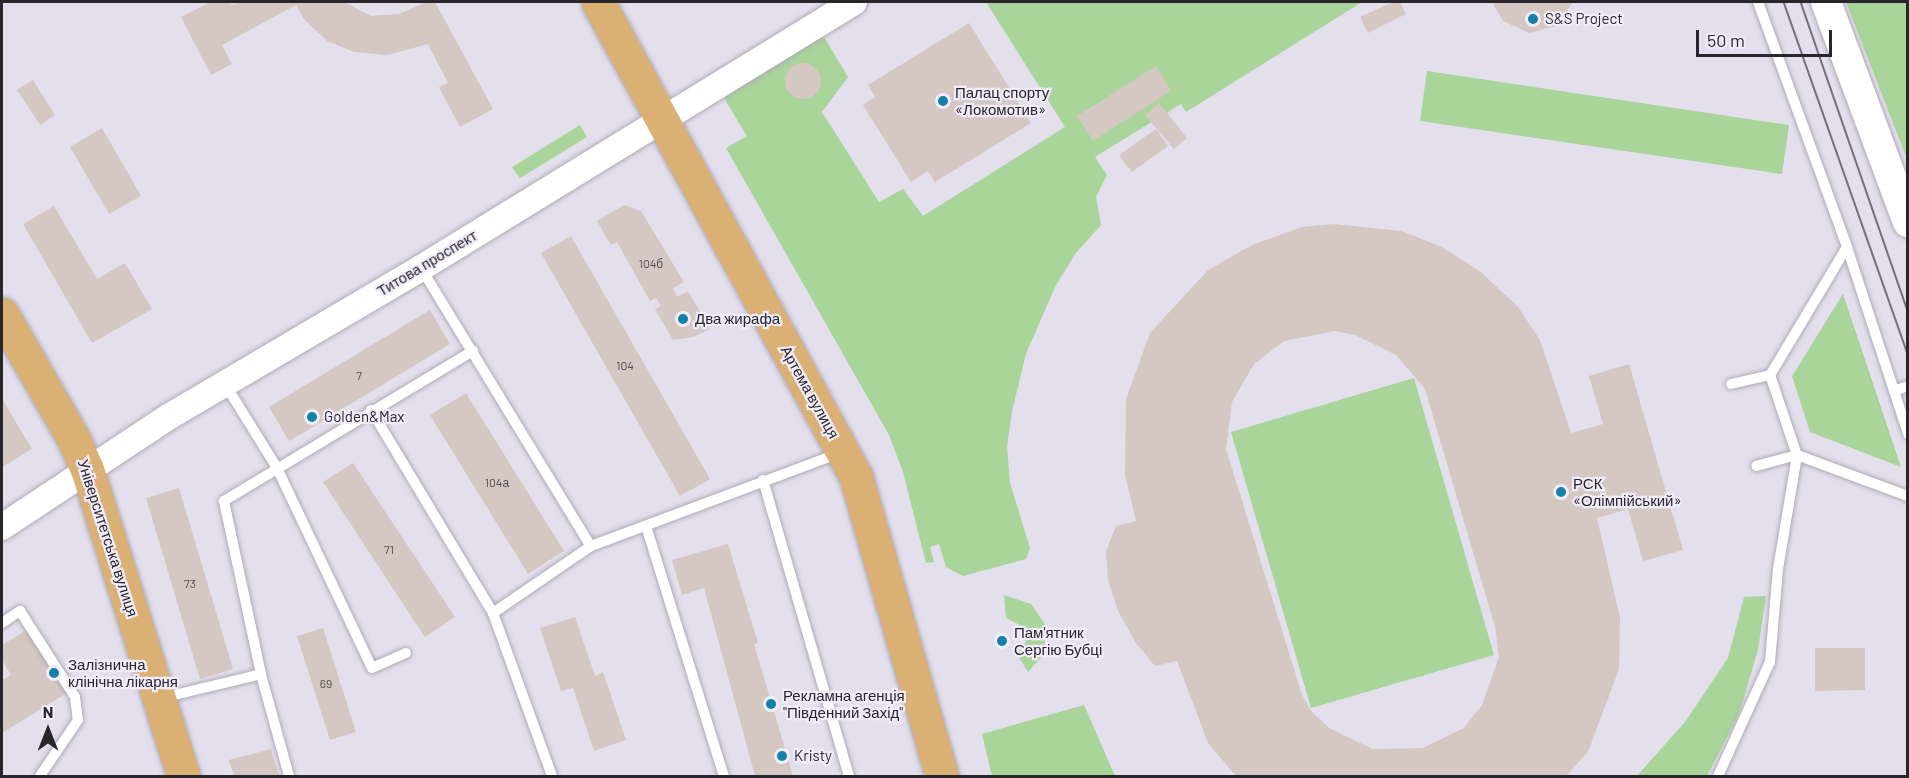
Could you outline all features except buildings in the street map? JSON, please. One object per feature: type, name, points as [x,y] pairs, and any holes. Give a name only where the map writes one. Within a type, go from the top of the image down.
[{"type":"main road","name":"Артема вулиця","points":[[598,2],[660,120],[856,477],[942,777]]},
{"type":"main road","points":[[1826,2],[1908,222]]},
{"type":"main road","name":"Університетська вулиця","points":[[2,314],[73,438],[87,469],[183,777]]},
{"type":"street","name":"Титова проспект","points":[[4,519],[225,383],[421,268],[854,2]]},
{"type":"lane","points":[[1758,2],[1847,246],[1908,434]]},
{"type":"lane","points":[[1731,384],[1770,375],[1847,246]]},
{"type":"lane","points":[[421,268],[591,546]]},
{"type":"lane","points":[[289,777],[261,674],[224,501],[371,410],[473,351]]},
{"type":"lane","points":[[1718,777],[1770,662],[1778,569],[1797,455],[1770,375]]},
{"type":"lane","points":[[225,383],[277,468],[372,668],[406,652]]},
{"type":"lane","points":[[1894,390],[1908,386]]},
{"type":"lane","points":[[371,410],[493,613],[552,777]]},
{"type":"lane","points":[[493,613],[591,546],[763,480],[844,452]]},
{"type":"lane","points":[[1756,466],[1797,455],[1908,496]]},
{"type":"lane","points":[[763,480],[849,777]]},
{"type":"lane","points":[[646,526],[724,777]]},
{"type":"lane","points":[[2,623],[20,611],[75,697],[78,720],[40,777]]},
{"type":"lane","points":[[159,698],[261,674]]},
{"type":"green space","points":[[986,2],[1362,2],[1186,112],[1181,104],[1095,157],[1107,175],[1096,197],[1101,225],[1075,254],[1055,287],[1026,354],[1012,411],[1007,447],[1010,483],[1030,548],[1026,559],[963,576],[946,567],[939,544],[930,547],[934,562],[926,563],[903,472],[889,435],[726,148],[747,136],[724,98],[821,32],[848,77],[822,112],[879,202],[903,189],[923,216],[1065,127]]},
{"type":"green space","points":[[1846,2],[1907,2],[1907,159]]},
{"type":"green space","points":[[1427,71],[1789,125],[1782,174],[1420,121]]},
{"type":"green space","points":[[580,125],[587,137],[520,178],[512,167]]},
{"type":"green space","points":[[1843,294],[1901,467],[1810,432],[1792,376]]},
{"type":"green space","points":[[1414,378],[1494,655],[1311,708],[1231,432]]},
{"type":"green space","points":[[1004,595],[1031,604],[1046,626],[1044,654],[1028,672],[1017,654],[1026,642],[1026,633],[1022,626],[1006,618]]},
{"type":"green space","points":[[1766,596],[1758,650],[1739,714],[1707,776],[1637,776],[1685,722],[1728,658],[1744,597]]},
{"type":"green space","points":[[1084,705],[1115,776],[992,776],[982,734]]},
{"type":"tram line","points":[[1784,2],[1908,354]]},
{"type":"tram line","points":[[1801,2],[1908,311]]},
{"type":"place","name":"S&S Project","points":[[1533,19]]},
{"type":"place","name":"Палац спорту «Локомотив»","points":[[943,101]]},
{"type":"place","name":"Два жирафа","points":[[683,319]]},
{"type":"place","name":"Golden&Max","points":[[312,417]]},
{"type":"place","name":"РСК «Олімпійський»","points":[[1561,492]]},
{"type":"place","name":"Пам'ятник Сергію Бубці","points":[[1002,641]]},
{"type":"place","name":"Залізнична клінічна лікарня","points":[[54,673]]},
{"type":"place","name":"Рекламна агенція \"Південний Захід\"","points":[[771,704]]},
{"type":"place","name":"Kristy","points":[[782,756]]}]
